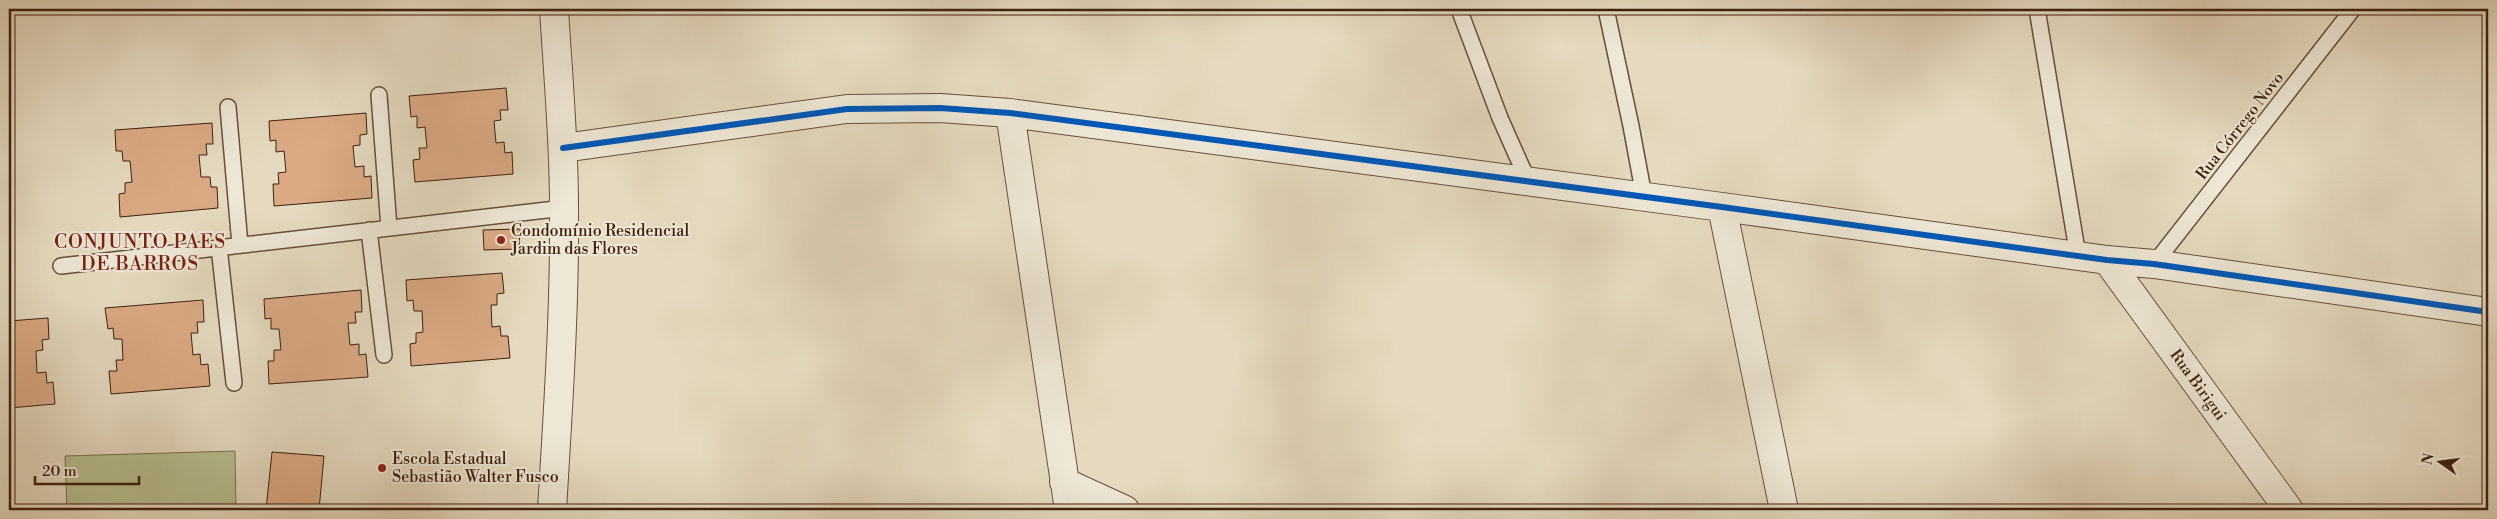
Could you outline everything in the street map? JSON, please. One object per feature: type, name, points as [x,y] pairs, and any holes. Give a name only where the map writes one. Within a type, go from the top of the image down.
[{"type":"street","points":[[552,510],[560,362],[564,208],[563,148],[554,9]]},
{"type":"street","points":[[563,148],[847,108],[940,108],[1010,114],[1644,196],[2107,260],[2154,264],[2488,312]]},
{"type":"street","points":[[1010,114],[1069,510]]},
{"type":"street","points":[[1722,207],[1784,510]]},
{"type":"street","name":"Rua Birigui","points":[[2107,260],[2289,510]]},
{"type":"street","points":[[1064,482],[1125,510]]},
{"type":"lane","points":[[1459,9],[1500,118],[1528,181]]},
{"type":"lane","points":[[1606,9],[1644,196]]},
{"type":"lane","points":[[2037,9],[2078,256]]},
{"type":"lane","name":"Rua Córrego Novo","points":[[2154,264],[2353,9]]},
{"type":"lane","points":[[379,95],[389,228]]},
{"type":"lane","points":[[228,107],[240,245]]},
{"type":"lane","points":[[61,266],[564,208]]},
{"type":"lane","points":[[368,230],[384,355]]},
{"type":"lane","points":[[219,248],[234,383]]},
{"type":"green space","points":[[235,451],[236,510],[67,510],[65,456]]},
{"type":"building","points":[[506,88],[508,110],[500,110],[501,120],[494,121],[496,143],[504,142],[505,153],[512,152],[513,174],[415,182],[413,160],[420,159],[419,148],[427,148],[425,127],[417,128],[417,116],[411,117],[409,96]]},
{"type":"building","points":[[366,113],[367,134],[360,135],[360,145],[353,146],[355,167],[364,166],[364,177],[371,176],[372,198],[274,206],[273,184],[279,184],[278,173],[286,172],[284,151],[276,152],[276,140],[270,141],[269,121]]},
{"type":"building","points":[[212,123],[213,144],[206,144],[207,155],[199,155],[201,177],[210,177],[211,187],[217,187],[218,208],[120,217],[119,194],[125,193],[125,183],[132,182],[130,161],[123,161],[122,151],[116,151],[115,130]]},
{"type":"building","name":"Condomínio Residencial Jardim das Flores","points":[[520,229],[519,249],[484,250],[483,230]]},
{"type":"building","points":[[502,273],[504,293],[497,294],[497,305],[491,305],[492,327],[500,326],[501,336],[508,336],[510,358],[411,366],[410,344],[416,343],[416,333],[423,332],[422,311],[414,311],[413,300],[407,301],[406,280]]},
{"type":"building","points":[[361,290],[362,312],[355,312],[356,323],[348,323],[350,345],[359,344],[359,355],[366,354],[368,377],[269,384],[268,361],[274,361],[274,350],[281,350],[279,329],[271,329],[271,318],[265,319],[264,299]]},
{"type":"building","points":[[203,300],[204,322],[197,322],[198,333],[191,333],[193,355],[200,354],[201,365],[208,364],[210,386],[111,394],[109,371],[117,371],[116,360],[123,360],[122,339],[114,339],[113,328],[108,329],[105,308]]},
{"type":"building","points":[[48,318],[49,339],[42,340],[43,350],[36,351],[37,373],[46,372],[47,383],[53,382],[55,404],[9,408],[9,321]]},
{"type":"building","points":[[272,452],[324,456],[319,510],[266,510]]},
{"type":"cycle path","points":[[563,148],[847,109],[940,108],[1010,113],[2107,260],[2154,264],[2488,312]]},
{"type":"place","name":"Condomínio Residencial Jardim das Flores","points":[[501,240]]},
{"type":"place","name":"Escola Estadual Sebastião Walter Fusco","points":[[382,468]]},
{"type":"district","name":"CONJUNTO PAES DE BARROS","points":[[140,253]]}]
